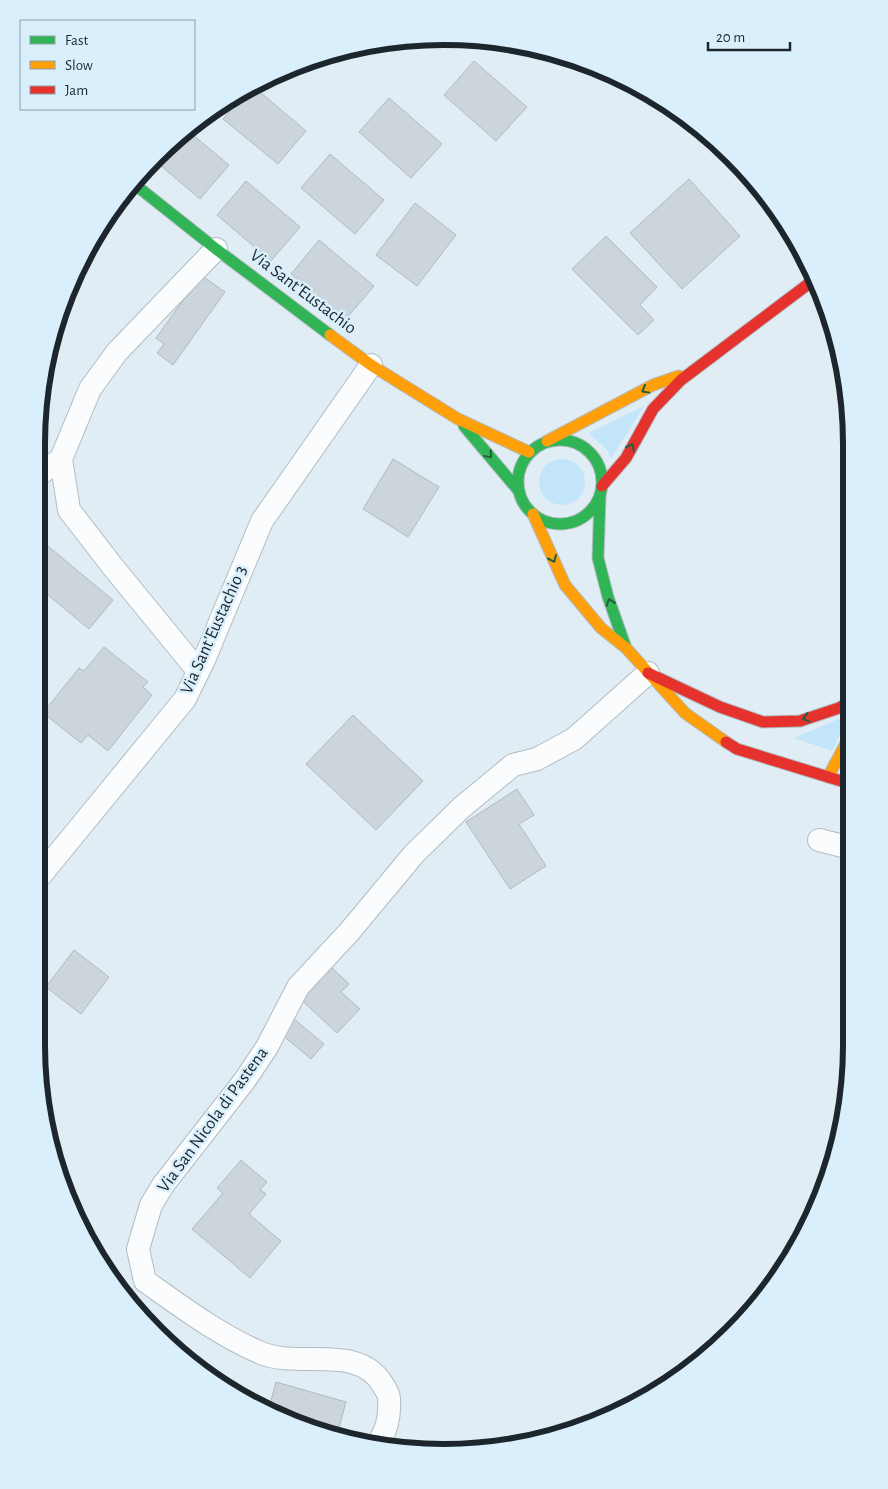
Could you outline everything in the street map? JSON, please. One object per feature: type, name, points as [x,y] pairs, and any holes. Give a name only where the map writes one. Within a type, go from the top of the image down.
[{"type":"main road","name":"Via Sant'Eustachio","points":[[139,187],[216,249],[371,365],[458,419],[534,449]]},
{"type":"main road","points":[[533,514],[543,521],[554,524],[576,521],[586,515],[594,507],[601,492],[626,458],[653,409],[667,393],[690,373],[809,283]]},
{"type":"main road","points":[[534,449],[654,385],[690,373]]},
{"type":"main road","name":"Via Sant'Eustachio","points":[[458,419],[519,491],[525,506],[533,514]]},
{"type":"main road","points":[[519,491],[518,472],[523,461],[534,449],[550,440],[564,440],[576,443],[588,450],[596,460],[602,472],[598,558],[608,597],[626,648]]},
{"type":"main road","points":[[533,514],[565,585],[585,611],[601,628],[626,648],[685,714],[738,749],[843,781]]},
{"type":"main road","points":[[648,673],[720,707],[763,722],[800,721],[843,706]]},
{"type":"main road","points":[[828,777],[843,749]]},
{"type":"street","points":[[198,671],[69,510],[61,459],[90,389],[117,352],[216,249]]},
{"type":"street","name":"Via Sant'Eustachio 3","points":[[45,870],[185,699],[262,522],[371,365]]},
{"type":"street","points":[[45,470],[61,459]]},
{"type":"street","name":"Via San Nicola di Pastena","points":[[381,1439],[384,1435],[390,1416],[389,1394],[378,1377],[358,1363],[333,1360],[295,1360],[262,1353],[203,1322],[145,1281],[138,1249],[151,1205],[163,1185],[249,1074],[267,1047],[298,986],[350,931],[414,854],[461,808],[513,765],[537,759],[574,738],[648,673]]},
{"type":"street","points":[[819,840],[843,846]]},
{"type":"shaded area","points":[[644,406],[611,459],[607,450],[589,433]]},
{"type":"shaded area","points":[[562,459],[575,463],[581,469],[585,482],[581,495],[575,501],[562,505],[549,501],[543,495],[539,482],[543,469],[549,463]]},
{"type":"shaded area","points":[[843,717],[843,728],[832,751],[794,738]]},
{"type":"building","points":[[474,61],[527,107],[496,141],[444,95]]},
{"type":"building","points":[[259,91],[306,131],[278,164],[223,119],[236,103]]},
{"type":"building","points":[[389,98],[442,144],[411,178],[359,132]]},
{"type":"building","points":[[192,134],[229,165],[200,199],[160,165]]},
{"type":"building","points":[[330,154],[384,200],[355,234],[301,188]]},
{"type":"building","points":[[689,179],[740,236],[682,289],[630,233]]},
{"type":"building","points":[[246,181],[300,227],[271,261],[217,215]]},
{"type":"building","points":[[415,203],[456,235],[417,286],[376,255]]},
{"type":"building","points":[[606,236],[657,287],[640,305],[654,320],[638,335],[572,269]]},
{"type":"building","points":[[319,240],[374,286],[345,320],[291,274]]},
{"type":"building","points":[[201,275],[225,292],[173,365],[157,353],[164,344],[156,338]]},
{"type":"building","points":[[393,459],[439,487],[408,537],[363,509]]},
{"type":"building","points":[[45,544],[113,600],[89,629],[45,593]]},
{"type":"building","points":[[104,647],[148,682],[143,687],[152,695],[108,751],[88,735],[81,743],[45,715],[45,710],[79,668],[84,671]]},
{"type":"building","points":[[353,715],[423,781],[376,830],[306,764]]},
{"type":"building","points":[[517,789],[534,815],[519,824],[546,866],[510,889],[466,822]]},
{"type":"building","points":[[74,950],[109,977],[81,1014],[46,987]]},
{"type":"building","points":[[327,963],[349,984],[341,992],[360,1009],[337,1033],[297,996]]},
{"type":"building","points":[[294,1019],[324,1044],[311,1059],[281,1034]]},
{"type":"building","points":[[241,1160],[267,1182],[260,1190],[266,1194],[249,1214],[281,1241],[250,1278],[192,1229],[223,1193],[217,1188]]},
{"type":"building","points":[[276,1382],[346,1402],[339,1429],[291,1414],[270,1404]]},
{"type":"traffic: fast","points":[[139,187],[330,335]]},
{"type":"traffic: fast","points":[[464,426],[519,491]]},
{"type":"traffic: fast","points":[[560,440],[576,443],[590,452],[599,466],[602,482],[599,498],[590,512],[576,521],[560,524],[544,521],[530,512],[521,498],[518,482],[521,466],[530,452],[544,443],[560,440]]},
{"type":"traffic: fast","points":[[600,497],[598,558],[608,597],[626,648]]},
{"type":"traffic: slow","points":[[330,335],[371,365],[458,419],[529,452]]},
{"type":"traffic: slow","points":[[547,441],[653,385],[679,376]]},
{"type":"traffic: slow","points":[[533,514],[565,585],[601,628],[626,648],[685,713],[726,742]]},
{"type":"traffic: slow","points":[[828,777],[843,749]]},
{"type":"traffic: jam","points":[[602,486],[626,458],[653,409],[681,380],[809,283]]},
{"type":"traffic: jam","points":[[648,673],[720,707],[763,722],[800,721],[843,706]]},
{"type":"traffic: jam","points":[[726,742],[737,749],[843,782]]}]
